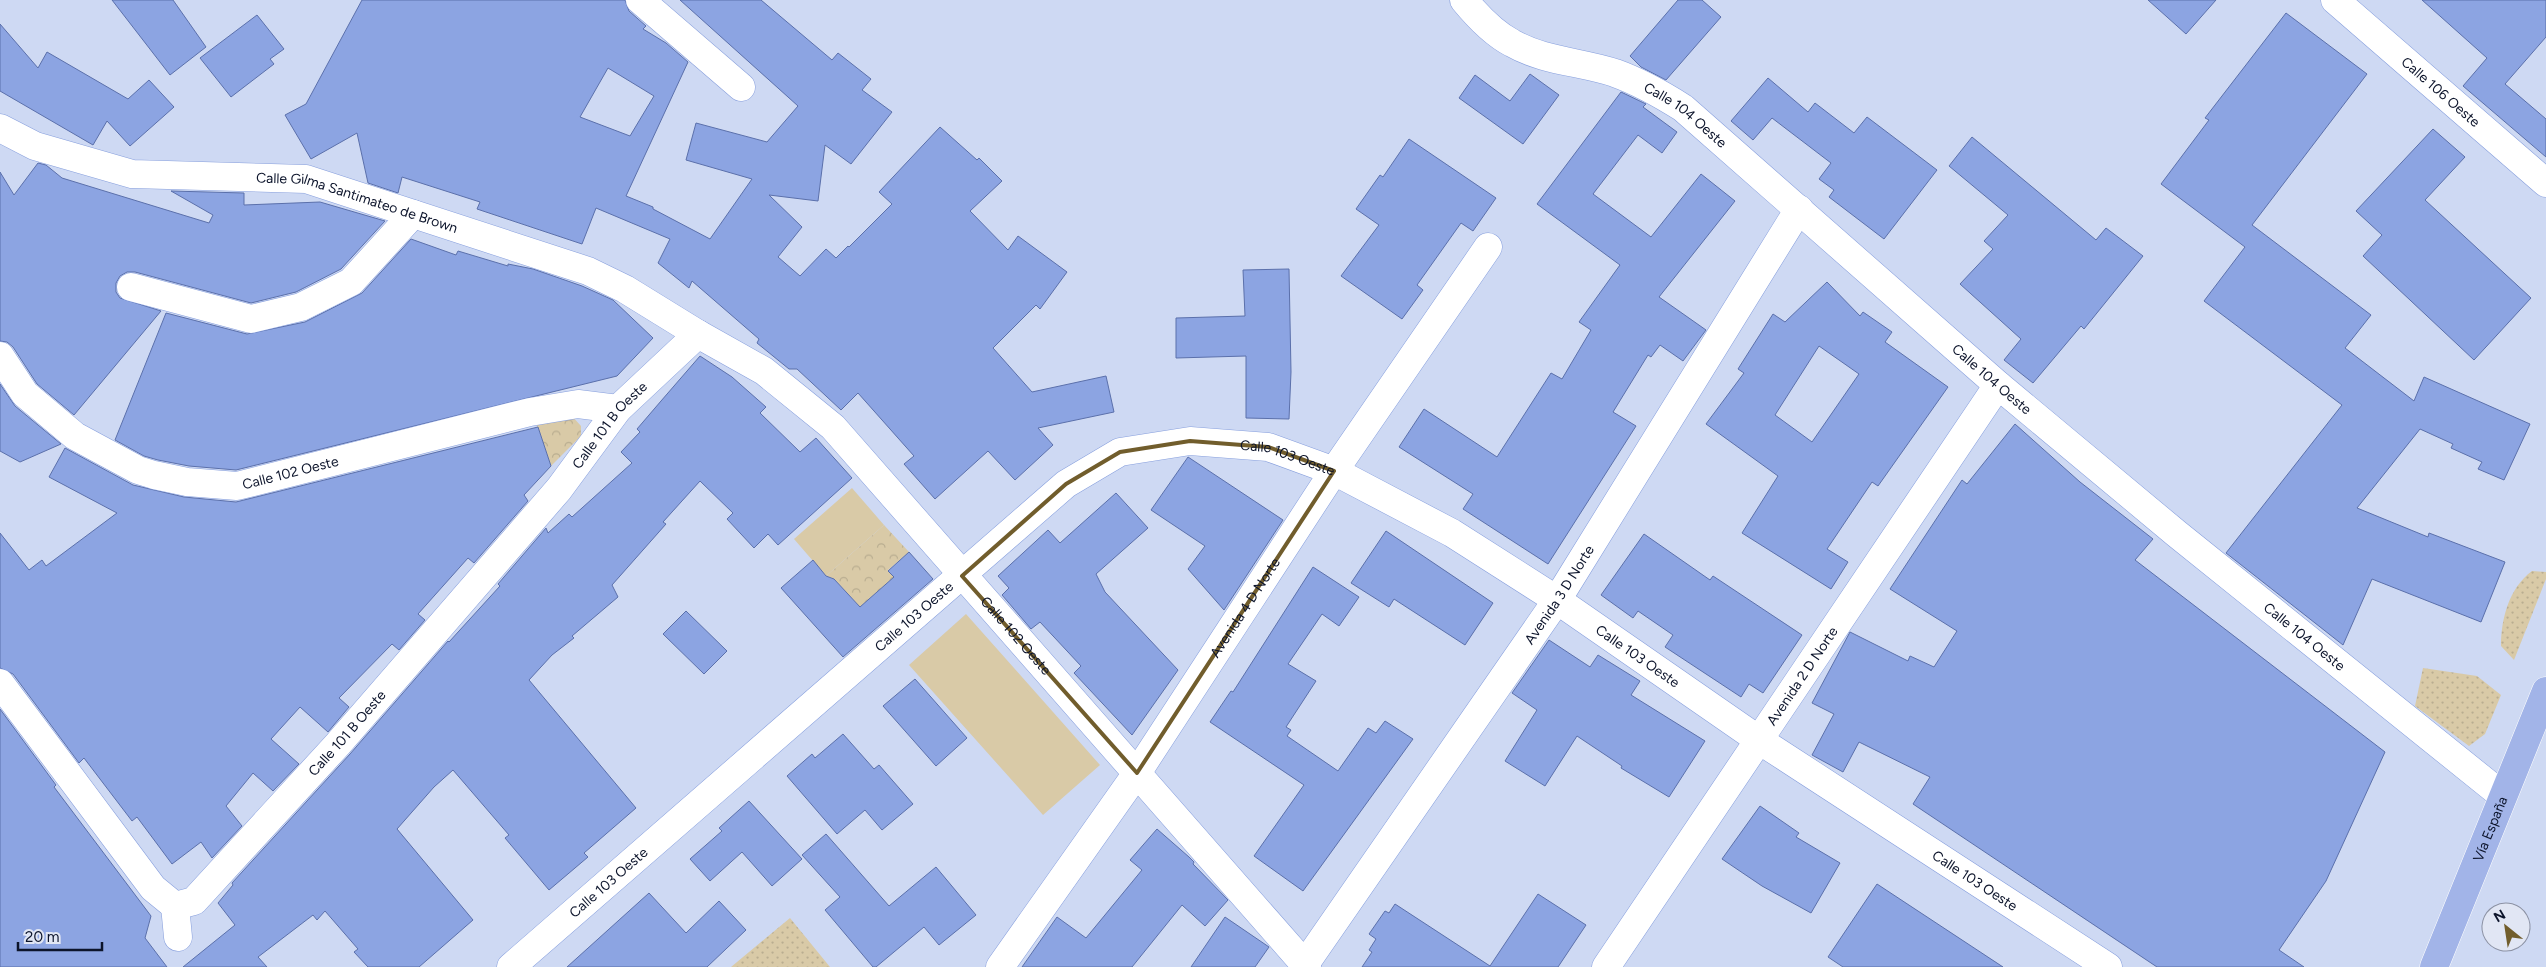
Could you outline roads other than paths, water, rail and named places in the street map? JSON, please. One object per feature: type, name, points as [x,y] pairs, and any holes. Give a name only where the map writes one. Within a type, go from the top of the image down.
[{"type":"main road","name":"Vía España","points":[[2434,967],[2546,691]]},
{"type":"street","points":[[640,0],[741,87]]},
{"type":"street","name":"Calle 104 Oeste","points":[[1464,0],[1482,22],[1513,44],[1559,60],[1621,76],[1645,85],[1683,108],[1998,385],[2177,534],[2504,796]]},
{"type":"street","name":"Calle 106 Oeste","points":[[2335,0],[2546,183]]},
{"type":"street","name":"Calle Gilma Santimateo de Brown","points":[[0,128],[35,146],[132,174],[306,179],[588,271],[625,289],[698,334]]},
{"type":"street","name":"Avenida 3 D Norte","points":[[1305,966],[1557,600],[1799,209]]},
{"type":"street","points":[[131,287],[251,319],[301,307],[351,282],[413,214]]},
{"type":"street","name":"Avenida 4 D Norte","points":[[1000,967],[1137,772],[1334,471],[1488,247]]},
{"type":"street","name":"Calle 101 B Oeste","points":[[175,906],[194,901],[204,892],[338,744],[560,489],[618,409],[698,334]]},
{"type":"street","name":"Calle 102 Oeste","points":[[698,334],[764,370],[833,427],[1305,966]]},
{"type":"street","name":"Calle 102 Oeste","points":[[0,356],[26,394],[75,436],[138,470],[170,479],[207,484],[236,486],[530,412],[578,404],[618,409]]},
{"type":"street","name":"Avenida 2 D Norte","points":[[1606,967],[1998,385]]},
{"type":"street","name":"Calle 103 Oeste","points":[[511,967],[1066,484],[1120,452],[1190,441],[1268,447],[1334,471],[1452,533],[1557,600],[1759,740],[2108,967]]},
{"type":"street","points":[[0,683],[153,888],[175,906],[178,937]]}]
